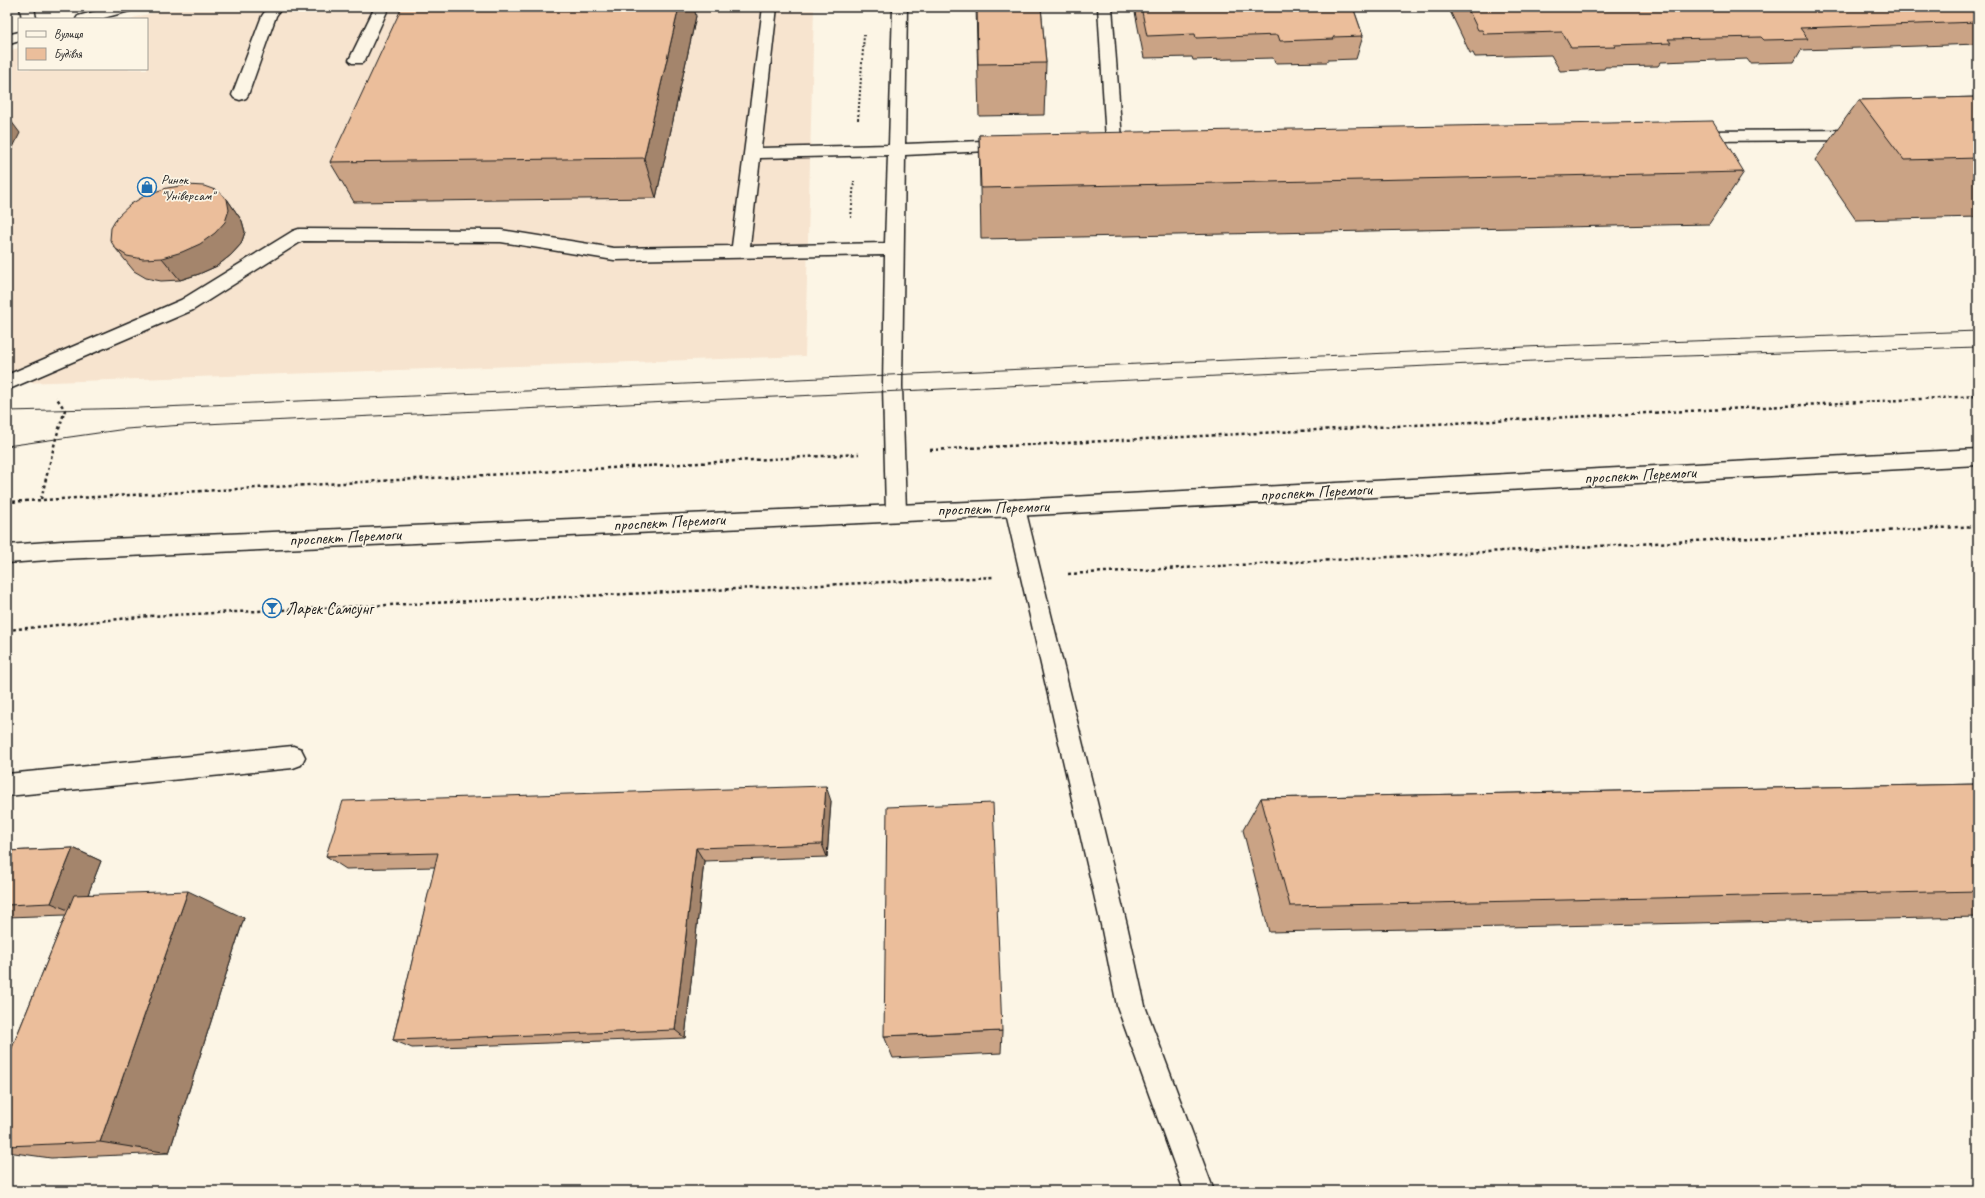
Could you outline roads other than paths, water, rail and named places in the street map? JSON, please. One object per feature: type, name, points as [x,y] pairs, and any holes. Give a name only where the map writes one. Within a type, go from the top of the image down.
[{"type":"street","points":[[27,7],[29,18]]},
{"type":"street","points":[[87,18],[128,7]]},
{"type":"street","points":[[240,96],[269,16],[275,7]]},
{"type":"street","points":[[357,60],[382,7]]},
{"type":"street","points":[[740,252],[770,7]]},
{"type":"street","points":[[896,512],[893,452],[894,249],[900,7]]},
{"type":"street","points":[[1105,7],[1114,140]]},
{"type":"street","points":[[7,40],[18,36]]},
{"type":"street","points":[[1677,136],[1875,135]]},
{"type":"street","points":[[752,153],[897,150],[1021,144]]},
{"type":"street","points":[[7,384],[187,305],[299,235],[501,236],[614,254],[894,249]]},
{"type":"street","name":"проспект Перемоги","points":[[7,554],[896,512],[1015,508],[1978,456]]},
{"type":"street","points":[[1015,508],[1114,925],[1131,1006],[1199,1191]]},
{"type":"street","points":[[7,785],[293,757]]},
{"type":"tram line","points":[[7,411],[140,408],[1548,346],[1978,331]]},
{"type":"tram line","points":[[7,446],[126,429],[184,425],[1555,360],[1978,347]]},
{"type":"place","name":"Ринок \"Універсам\"","points":[[147,187]]},
{"type":"place","name":"Ларек Самсунг","points":[[272,608]]}]
